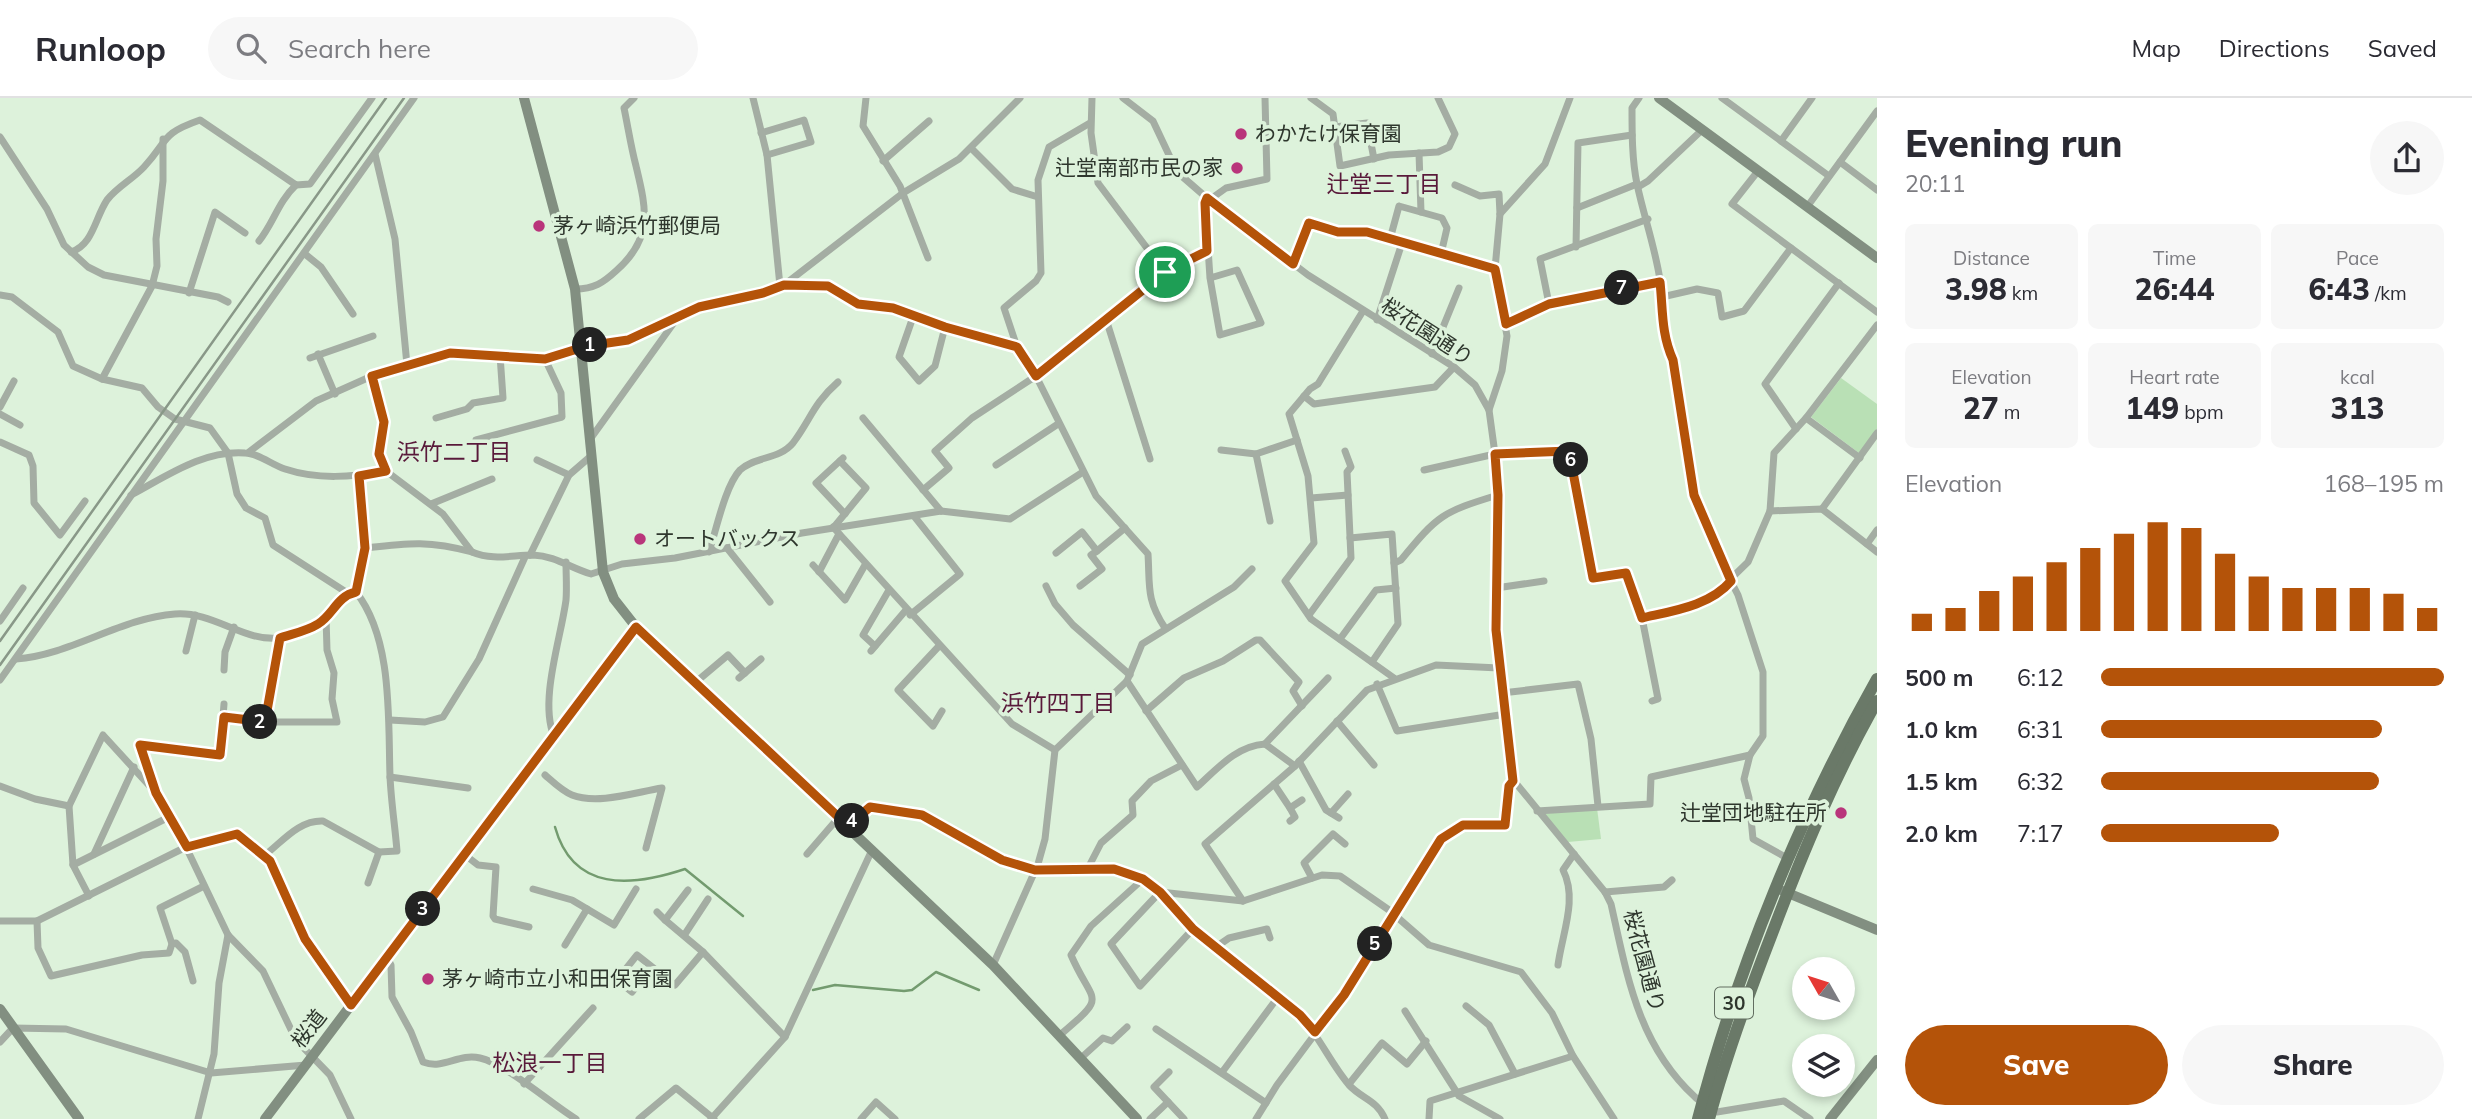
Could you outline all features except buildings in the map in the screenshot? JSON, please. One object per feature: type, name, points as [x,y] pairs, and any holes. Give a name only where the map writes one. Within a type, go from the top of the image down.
[{"type":"main road","name":"30","points":[[1698,1119],[1708,1109],[1783,891],[1790,859],[1830,768],[1877,679]]},
{"type":"main road","name":"30","points":[[1783,891],[1877,701]]},
{"type":"street","points":[[259,241],[273,223],[274,213],[286,195],[296,186],[310,184],[372,98]]},
{"type":"street","points":[[0,680],[414,98]]},
{"type":"street","points":[[514,98],[524,98],[575,289],[603,572],[614,599],[636,627],[993,965],[1137,1119]]},
{"type":"street","points":[[575,289],[597,287],[626,261],[643,232],[646,206],[624,108],[634,98]]},
{"type":"street","points":[[752,98],[767,155],[782,286]]},
{"type":"street","points":[[866,98],[863,126],[903,193],[928,258]]},
{"type":"street","points":[[782,286],[903,193],[944,169],[971,148],[1020,98]]},
{"type":"street","points":[[1092,98],[1090,123],[1098,183],[1165,272]]},
{"type":"street","name":"桜花園通り","points":[[1123,98],[1153,121],[1178,172],[1207,198],[1293,264],[1454,368],[1475,385],[1489,410],[1495,454],[1498,495],[1496,588],[1499,668],[1513,781],[1605,892],[1611,904],[1639,1016],[1660,1056],[1708,1109]]},
{"type":"street","points":[[1210,278],[1237,270],[1261,324],[1220,335],[1210,278],[1205,203],[1207,198],[1226,188],[1268,179],[1265,98]]},
{"type":"street","points":[[1311,98],[1333,114],[1340,166],[1374,159],[1438,152],[1449,147],[1455,134],[1438,98]]},
{"type":"street","points":[[1500,214],[1545,164],[1570,98]]},
{"type":"street","points":[[1639,98],[1632,108],[1638,186],[1648,219],[1660,282],[1661,321],[1665,343],[1673,360],[1694,495],[1731,581],[1763,672],[1763,736],[1750,755],[1744,779],[1749,797],[1752,839],[1790,859]]},
{"type":"street","points":[[1659,98],[1877,258]]},
{"type":"street","points":[[1722,98],[1733,101],[1780,141],[1829,176]]},
{"type":"street","points":[[1780,141],[1812,98]]},
{"type":"street","points":[[1807,206],[1875,117]]},
{"type":"street","points":[[71,252],[87,241],[105,202],[145,167],[163,139],[176,128],[200,120],[296,186]]},
{"type":"street","points":[[761,133],[804,120],[811,142],[767,155]]},
{"type":"street","points":[[883,161],[929,121]]},
{"type":"street","points":[[1090,123],[1049,147],[1038,180],[1041,273],[1036,281],[1004,307],[1017,347],[1036,376],[1096,496],[1149,554],[1148,593],[1152,608],[1165,628]]},
{"type":"street","points":[[1335,127],[1367,123],[1374,159]]},
{"type":"street","points":[[1577,208],[1648,181],[1702,130]]},
{"type":"street","points":[[1577,247],[1578,143],[1632,135]]},
{"type":"street","points":[[0,136],[71,252],[96,272],[152,286],[218,297],[228,302]]},
{"type":"street","points":[[102,379],[152,286],[158,258],[156,239],[163,181],[163,139]]},
{"type":"street","points":[[971,148],[1012,188],[1038,197]]},
{"type":"street","points":[[1419,153],[1422,212]]},
{"type":"street","points":[[375,154],[395,239],[407,365]]},
{"type":"street","points":[[1840,162],[1877,190]]},
{"type":"street","points":[[1758,171],[1732,204],[1877,312]]},
{"type":"street","points":[[1455,185],[1480,196],[1499,194],[1495,269],[1506,324],[1502,371],[1489,410]]},
{"type":"street","points":[[1390,239],[1399,206],[1422,212],[1442,218],[1447,228],[1441,254]]},
{"type":"street","points":[[189,293],[215,212],[245,233]]},
{"type":"street","points":[[1549,304],[1539,259],[1648,219]]},
{"type":"street","points":[[1293,264],[1309,223],[1338,232],[1367,232],[1495,269]]},
{"type":"street","points":[[1377,320],[1402,243]]},
{"type":"street","points":[[1662,298],[1698,289],[1717,293],[1723,317],[1744,311],[1791,248]]},
{"type":"street","points":[[923,490],[949,468],[935,451],[972,418],[1036,376],[1165,272],[1207,251]]},
{"type":"street","points":[[305,254],[321,267],[353,314]]},
{"type":"street","points":[[1506,324],[1549,304],[1660,282]]},
{"type":"street","points":[[1796,429],[1765,384],[1839,283]]},
{"type":"street","points":[[249,453],[309,405],[372,376],[407,365],[450,353],[545,359],[581,348],[628,340],[680,315],[782,286],[828,286],[858,304],[893,308],[913,317],[1017,347]]},
{"type":"street","points":[[1432,354],[1459,288]]},
{"type":"street","points":[[0,295],[12,297],[58,332],[69,361],[102,379],[142,388],[158,407],[184,423],[210,428],[228,453],[237,494],[246,508],[265,518],[271,542],[353,593],[368,606],[378,636],[390,720],[390,778],[397,851],[379,852],[323,821],[313,821],[304,823],[265,855]]},
{"type":"street","points":[[1363,311],[1318,384],[1289,414],[1306,466],[1314,543],[1285,581],[1309,615],[1394,678]]},
{"type":"street","points":[[591,438],[680,315]]},
{"type":"street","points":[[913,317],[899,358],[919,381],[935,366],[945,327]]},
{"type":"street","points":[[1106,319],[1150,459]]},
{"type":"street","points":[[1642,618],[1686,607],[1713,596],[1748,562],[1770,511],[1774,453],[1807,418],[1876,329]]},
{"type":"street","points":[[335,394],[314,356],[373,336]]},
{"type":"street","points":[[436,418],[468,413],[473,403],[503,398],[500,355]]},
{"type":"street","points":[[476,440],[562,417],[561,393],[545,359]]},
{"type":"street","points":[[1304,396],[1314,404],[1435,387],[1454,368]]},
{"type":"street","points":[[372,376],[384,422],[379,454],[386,471],[431,504],[472,552]]},
{"type":"street","points":[[0,407],[14,381]]},
{"type":"street","points":[[709,552],[731,485],[740,471],[780,454],[792,444],[818,399],[838,382]]},
{"type":"street","points":[[0,414],[20,425]]},
{"type":"street","points":[[863,418],[940,511]]},
{"type":"street","points":[[1807,418],[1860,458]]},
{"type":"street","points":[[1001,465],[1058,424]]},
{"type":"street","points":[[1822,509],[1877,433]]},
{"type":"street","points":[[1221,450],[1256,454],[1297,440]]},
{"type":"street","points":[[0,442],[29,455],[33,466],[34,503],[60,535],[85,501]]},
{"type":"street","points":[[1309,615],[1351,558],[1347,472],[1350,467],[1345,451]]},
{"type":"street","points":[[1424,470],[1495,454],[1569,451],[1593,578],[1626,573],[1642,618],[1658,699],[1652,701]]},
{"type":"street","points":[[131,495],[200,459],[228,453],[249,453],[300,473],[359,476],[386,471]]},
{"type":"street","points":[[1256,454],[1270,521]]},
{"type":"street","points":[[390,720],[425,722],[443,717],[479,659],[569,475],[591,456]]},
{"type":"street","points":[[833,527],[845,514],[866,488],[841,459],[816,483],[845,514]]},
{"type":"street","points":[[537,460],[569,475]]},
{"type":"street","points":[[365,548],[422,541],[439,542],[502,558],[528,556],[566,562],[587,573],[603,572],[622,564],[709,552],[833,527],[940,511],[1010,519],[1083,472]]},
{"type":"street","points":[[16,659],[40,654],[125,624],[165,615],[195,615],[259,637],[280,638],[317,625],[353,593],[365,548],[359,476]]},
{"type":"street","points":[[431,504],[492,479]]},
{"type":"street","points":[[1311,498],[1348,495]]},
{"type":"street","points":[[1394,563],[1401,560],[1434,520],[1454,509],[1498,495]]},
{"type":"street","points":[[1770,511],[1822,509],[1877,552]]},
{"type":"street","points":[[890,590],[863,635],[873,649],[908,612],[960,574],[914,516]]},
{"type":"street","points":[[833,527],[1012,724],[1055,750]]},
{"type":"street","points":[[1080,586],[1102,569],[1091,555],[1125,528]]},
{"type":"street","points":[[1867,544],[1877,530]]},
{"type":"street","points":[[1056,553],[1082,533],[1097,551]]},
{"type":"street","points":[[819,572],[839,534]]},
{"type":"street","points":[[1350,538],[1392,534],[1398,624],[1372,662]]},
{"type":"street","points":[[727,548],[770,602]]},
{"type":"street","points":[[554,736],[549,725],[551,685],[566,599],[566,562]]},
{"type":"street","points":[[813,565],[845,600],[865,565]]},
{"type":"street","points":[[993,965],[1035,870],[1045,839],[1055,750],[1129,678],[1142,644],[1234,587],[1252,569]]},
{"type":"street","points":[[1496,588],[1544,581]]},
{"type":"street","points":[[1046,586],[1055,604],[1073,625],[1129,678],[1146,711],[1197,787],[1239,751],[1265,744],[1328,678]]},
{"type":"street","points":[[0,621],[23,588]]},
{"type":"street","points":[[1340,639],[1376,590],[1395,588]]},
{"type":"street","points":[[186,652],[195,615]]},
{"type":"street","points":[[224,717],[265,722],[337,722],[332,699],[334,673],[327,650],[326,617]]},
{"type":"street","points":[[224,670],[225,652],[234,627]]},
{"type":"street","name":"桜道","points":[[265,1119],[636,627]]},
{"type":"street","points":[[265,722],[280,638]]},
{"type":"street","points":[[1146,711],[1184,678],[1223,661],[1256,640],[1260,640],[1299,682],[1293,691],[1302,706]]},
{"type":"street","points":[[939,646],[898,690],[933,726],[942,711]]},
{"type":"street","points":[[696,682],[728,655],[742,676],[761,659]]},
{"type":"street","points":[[1243,901],[1205,844],[1297,763],[1358,698],[1377,684],[1436,665],[1499,668]]},
{"type":"street","points":[[1377,684],[1397,731],[1506,714]]},
{"type":"street","points":[[1502,693],[1578,684],[1591,739],[1598,806]]},
{"type":"street","points":[[224,704],[220,755],[140,745],[156,793],[187,847],[228,935],[264,971],[296,1040],[309,1061],[341,1092],[351,1119]]},
{"type":"street","points":[[1337,721],[1374,765]]},
{"type":"street","points":[[89,896],[73,865],[69,806],[103,735],[156,793]]},
{"type":"street","points":[[1265,744],[1297,763],[1326,810],[1339,818]]},
{"type":"street","points":[[1537,811],[1650,804],[1651,777],[1750,755]]},
{"type":"street","points":[[1087,870],[1101,844],[1133,815],[1132,801],[1151,781],[1182,765]]},
{"type":"street","points":[[94,855],[134,767]]},
{"type":"street","points":[[545,775],[571,794],[580,797],[604,797],[662,788],[646,848]]},
{"type":"street","points":[[390,778],[468,788]]},
{"type":"street","points":[[1256,1119],[1315,1032],[1344,995],[1392,913],[1433,851],[1449,832],[1463,825],[1505,825],[1509,786],[1513,781]]},
{"type":"street","points":[[1274,784],[1295,817],[1290,821]]},
{"type":"street","points":[[0,786],[36,799],[69,806]]},
{"type":"street","points":[[1331,813],[1348,794]]},
{"type":"street","points":[[1290,808],[1302,800]]},
{"type":"street","points":[[848,826],[870,807],[914,813],[1002,860],[1035,870],[1114,869],[1143,879],[1160,892],[1193,929],[1278,997],[1315,1032],[1349,1084],[1377,1104],[1385,1119]]},
{"type":"street","points":[[73,865],[169,817]]},
{"type":"street","points":[[807,855],[839,817]]},
{"type":"street","points":[[0,921],[37,921],[187,847],[237,834],[265,855],[305,939],[351,1005]]},
{"type":"street","points":[[1312,878],[1304,863],[1333,834],[1345,844]]},
{"type":"street","points":[[639,1119],[676,1088],[712,1118],[785,1037],[872,850]]},
{"type":"street","points":[[368,883],[379,852]]},
{"type":"street","points":[[1558,965],[1571,902],[1568,880],[1563,870],[1574,854]]},
{"type":"street","points":[[465,855],[478,865],[496,867],[495,919],[529,927]]},
{"type":"street","points":[[1160,892],[1243,901],[1282,891],[1312,878],[1334,874],[1340,876],[1392,913],[1429,945],[1521,972],[1552,1013],[1573,1056],[1614,1119]]},
{"type":"street","points":[[1060,1035],[1093,1005],[1094,996],[1071,954],[1091,926],[1143,879]]},
{"type":"street","points":[[1605,892],[1664,887],[1672,880]]},
{"type":"street","points":[[37,921],[38,948],[51,976],[142,955],[169,953],[172,944],[160,908],[204,886]]},
{"type":"street","points":[[533,889],[572,900],[614,925],[636,889]]},
{"type":"street","points":[[666,920],[688,890]]},
{"type":"street","points":[[1783,891],[1877,930]]},
{"type":"street","points":[[1160,892],[1111,944],[1136,982],[1140,986],[1193,929]]},
{"type":"street","points":[[685,934],[708,899]]},
{"type":"street","points":[[565,945],[587,909]]},
{"type":"street","points":[[657,912],[685,934],[785,1037]]},
{"type":"street","points":[[1216,947],[1230,938],[1266,929],[1270,938]]},
{"type":"street","points":[[198,1119],[211,1073],[219,983],[228,935]]},
{"type":"street","points":[[172,944],[185,951],[193,981]]},
{"type":"street","points":[[675,985],[703,952]]},
{"type":"street","points":[[652,967],[632,992],[617,980],[636,955],[652,967],[682,991]]},
{"type":"street","points":[[387,957],[391,965],[392,997],[423,1062],[439,1065],[459,1057],[477,1057],[491,1061],[576,1119]]},
{"type":"street","points":[[1223,1071],[1278,997]]},
{"type":"street","points":[[1466,1006],[1489,1025],[1515,1074]]},
{"type":"street","points":[[524,1084],[593,1008]]},
{"type":"street","points":[[0,1009],[79,1119]]},
{"type":"street","points":[[1405,1011],[1457,1093],[1477,1108],[1500,1119]]},
{"type":"street","points":[[1081,1058],[1103,1038],[1112,1041],[1126,1027]]},
{"type":"street","points":[[0,1042],[13,1028],[66,1029],[211,1073],[309,1061]]},
{"type":"street","points":[[1156,1029],[1223,1071],[1266,1103]]},
{"type":"street","points":[[1349,1084],[1382,1043],[1407,1064],[1426,1041]]},
{"type":"street","points":[[1429,1119],[1430,1101],[1573,1056]]},
{"type":"street","points":[[1830,1119],[1877,1060]]},
{"type":"street","points":[[1169,1072],[1154,1087],[1184,1119]]},
{"type":"street","points":[[1708,1109],[1717,1112],[1779,1100],[1793,1105],[1810,1119]]},
{"type":"street","points":[[861,1119],[876,1102],[895,1119]]},
{"type":"street","points":[[1150,1119],[1168,1102]]},
{"type":"green space","points":[[1841,378],[1877,404],[1877,429],[1859,453],[1811,417]]},
{"type":"green space","points":[[1597,808],[1601,839],[1568,842],[1543,814]]},
{"type":"waterway","points":[[555,827],[575,864],[590,874],[625,881],[685,869],[743,916]]},
{"type":"waterway","points":[[813,990],[835,985],[912,990],[936,972],[979,990]]},
{"type":"railway","points":[[0,641],[386,98]]},
{"type":"railway","points":[[0,665],[404,98]]},
{"type":"place","name":"わかたけ保育園","points":[[1241,134]]},
{"type":"place","name":"辻堂南部市民の家","points":[[1237,168]]},
{"type":"place","name":"茅ヶ崎浜竹郵便局","points":[[539,226]]},
{"type":"place","name":"オートバックス","points":[[640,539]]},
{"type":"place","name":"辻堂団地駐在所","points":[[1841,813]]},
{"type":"place","name":"茅ヶ崎市立小和田保育園","points":[[428,979]]},
{"type":"district","name":"辻堂三丁目","points":[[1384,184]]},
{"type":"district","name":"浜竹二丁目","points":[[454,452]]},
{"type":"district","name":"浜竹四丁目","points":[[1058,703]]},
{"type":"district","name":"松浪一丁目","points":[[550,1063]]},
{"type":"route","points":[[1207,198],[1293,264],[1309,223],[1338,232],[1367,232],[1495,269],[1506,324],[1549,304],[1633,285],[1660,282],[1661,321],[1665,343],[1673,360],[1694,495],[1731,581],[1713,596],[1686,607],[1642,618],[1626,573],[1593,578],[1582,505],[1569,451],[1495,454],[1498,495],[1495,615],[1506,714],[1509,772],[1513,781],[1509,786],[1505,825],[1463,825],[1441,839],[1392,913],[1344,995],[1315,1032],[1300,1015],[1193,929],[1154,886],[1143,879],[1114,869],[1035,870],[1011,864],[922,815],[906,811],[870,807],[863,809],[848,826],[636,627],[351,1005],[328,976],[305,939],[265,855],[237,834],[187,847],[156,793],[140,745],[220,755],[224,717],[265,722],[280,638],[317,625],[332,607],[356,592],[365,548],[359,476],[386,471],[379,454],[384,422],[372,376],[450,353],[545,359],[587,346],[628,340],[699,307],[763,293],[784,285],[828,286],[858,304],[893,308],[913,317],[1017,347],[1036,376],[1165,272],[1207,251],[1207,198]]}]
